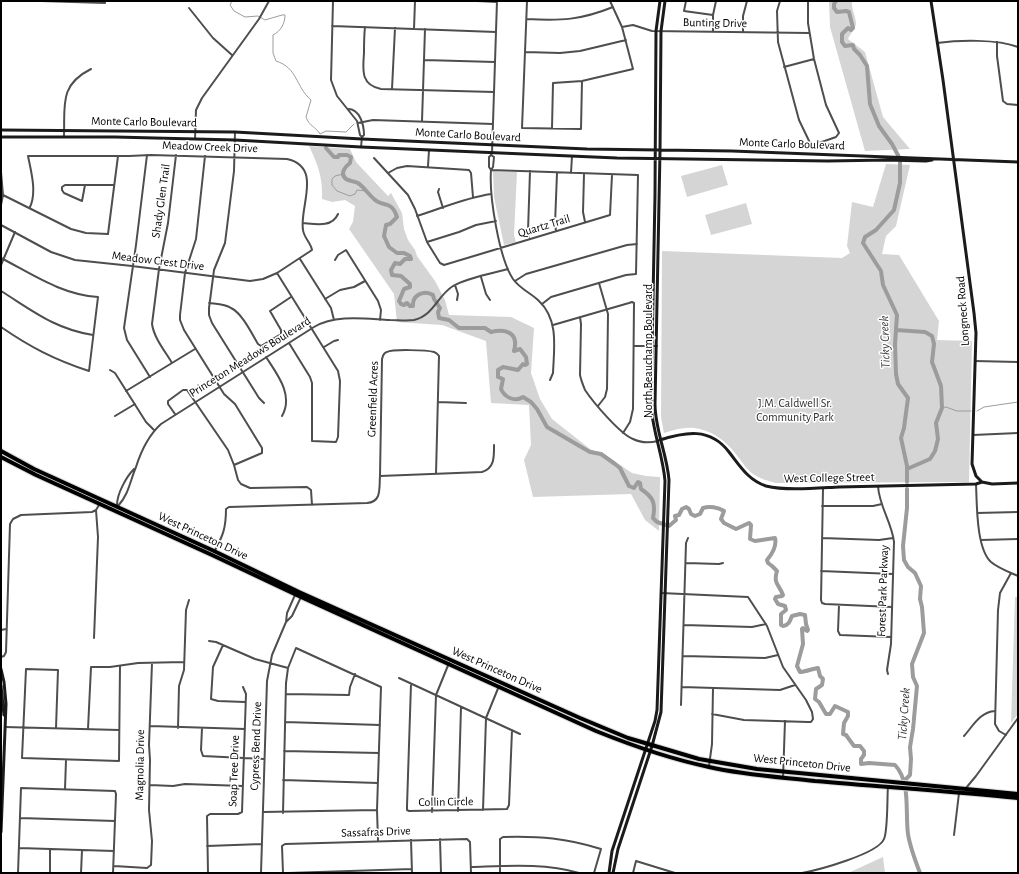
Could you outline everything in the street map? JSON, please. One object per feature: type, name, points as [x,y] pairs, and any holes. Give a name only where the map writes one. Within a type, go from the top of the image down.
[{"type":"highway","name":"West Princeton Drive","points":[[1,451],[34,469],[296,593],[559,712],[596,732],[650,751],[709,767],[783,778],[888,788],[965,788],[1018,794]]},
{"type":"highway","name":"West Princeton Drive","points":[[1,458],[99,504],[213,553]]},
{"type":"highway","name":"West Princeton Drive","points":[[559,712],[652,746],[710,762],[783,772],[888,782],[911,787],[959,793],[1018,798]]},
{"type":"street","points":[[41,1],[105,2]]},
{"type":"street","points":[[195,139],[196,110],[199,103],[205,92],[262,15],[269,1]]},
{"type":"street","points":[[333,1],[331,80],[337,96],[358,123],[362,138]]},
{"type":"street","points":[[414,29],[415,1]]},
{"type":"street","points":[[477,1],[497,1],[492,145],[492,154],[494,158],[493,167],[491,170],[491,194],[501,248],[508,269],[515,281],[542,304],[553,325],[553,373],[550,380]]},
{"type":"street","points":[[527,1],[522,128],[581,129],[582,81]]},
{"type":"street","points":[[552,128],[553,83],[582,81],[633,69],[622,27],[610,1]]},
{"type":"street","name":"North Beauchamp Boulevard","points":[[620,833],[632,804],[652,746],[661,712],[669,492],[667,463],[654,428],[651,410],[656,31],[660,1]]},
{"type":"street","name":"North Beauchamp Boulevard","points":[[620,833],[628,802],[656,717],[657,702],[664,466],[655,409],[661,31],[665,1]]},
{"type":"street","points":[[686,1],[684,11],[713,15]]},
{"type":"street","points":[[713,32],[713,15],[716,1]]},
{"type":"street","points":[[743,32],[743,16],[747,1]]},
{"type":"street","points":[[780,1],[777,11],[777,33],[784,67],[799,120],[811,145],[815,145],[836,137],[839,133],[826,105],[814,59],[807,18],[808,1]]},
{"type":"street","name":"Longneck Road","points":[[930,1],[954,160],[976,326],[974,361],[973,469],[976,476],[982,482]]},
{"type":"street","points":[[526,19],[557,21],[570,20],[597,14],[613,7]]},
{"type":"street","points":[[189,8],[212,38],[232,55]]},
{"type":"street","name":"Bunting Drive","points":[[622,27],[629,25],[656,31],[809,33]]},
{"type":"street","points":[[332,26],[496,32]]},
{"type":"street","points":[[364,27],[363,70],[365,78],[374,87],[392,89],[494,92]]},
{"type":"street","points":[[392,89],[395,28]]},
{"type":"street","points":[[422,121],[425,29]]},
{"type":"street","points":[[525,52],[560,53],[580,51],[626,40]]},
{"type":"street","points":[[937,43],[997,42],[1018,47]]},
{"type":"street","points":[[997,42],[997,56],[1003,100],[1007,104],[1018,105]]},
{"type":"street","points":[[784,67],[814,59]]},
{"type":"street","points":[[424,60],[495,62]]},
{"type":"street","points":[[64,136],[65,102],[67,90],[75,79],[91,69]]},
{"type":"street","points":[[348,110],[352,109],[356,112],[362,122],[364,133],[361,147]]},
{"type":"street","points":[[358,123],[371,120],[493,124]]},
{"type":"street","name":"Monte Carlo Boulevard","points":[[1,130],[235,132],[492,145],[655,151],[732,151],[1018,162]]},
{"type":"street","points":[[235,132],[233,178],[225,243],[215,265],[208,313],[210,319],[259,398],[264,403]]},
{"type":"street","name":"Monte Carlo Boulevard","points":[[1,137],[64,136],[235,140],[492,154],[655,158],[828,161],[888,158]]},
{"type":"street","points":[[428,166],[429,150]]},
{"type":"street","points":[[147,155],[124,334],[150,377]]},
{"type":"street","name":"Meadow Creek Drive","points":[[30,207],[32,201],[32,186],[28,156],[176,155],[284,158],[292,160],[300,166],[306,174],[308,182],[303,232],[312,250]]},
{"type":"street","name":"Shady Glen Trail","points":[[172,363],[153,330],[152,318],[168,223],[176,155]]},
{"type":"street","points":[[2,194],[76,230],[108,234],[118,156]]},
{"type":"street","points":[[205,156],[196,239],[185,273],[180,320],[184,330],[219,386],[225,395],[235,404],[262,448],[262,452],[234,465]]},
{"type":"street","points":[[571,173],[572,156]]},
{"type":"street","points":[[374,158],[408,195],[427,242],[476,225],[496,221]]},
{"type":"street","points":[[388,174],[402,166],[428,166],[471,171],[473,197]]},
{"type":"street","points":[[491,170],[638,175],[636,274],[629,274],[551,297],[542,304]]},
{"type":"street","points":[[529,239],[530,171]]},
{"type":"street","points":[[1,172],[1,206]]},
{"type":"street","points":[[556,231],[557,172]]},
{"type":"street","points":[[584,174],[583,212],[585,223]]},
{"type":"street","name":"Quartz Trail","points":[[427,242],[440,263],[444,265],[610,215],[612,175]]},
{"type":"street","points":[[85,185],[82,201],[64,193],[62,190],[62,187],[65,185],[85,185],[114,185]]},
{"type":"street","points":[[440,189],[438,192],[443,208]]},
{"type":"street","points":[[417,216],[473,197],[491,194]]},
{"type":"street","points":[[303,223],[325,224],[335,219],[338,214]]},
{"type":"street","name":"Meadow Crest Drive","points":[[1,226],[65,258],[84,262],[132,266],[213,277],[253,280],[263,279],[277,273],[312,250]]},
{"type":"street","points":[[1,265],[2,258],[15,232]]},
{"type":"street","points":[[515,281],[526,274],[627,245],[637,244]]},
{"type":"street","points":[[335,260],[338,255],[346,250],[379,303],[380,320]]},
{"type":"street","points":[[1,326],[21,340],[51,357],[89,371],[98,297],[74,292],[49,284],[2,258]]},
{"type":"street","points":[[300,259],[332,310],[334,320]]},
{"type":"street","points":[[457,300],[458,296],[454,285],[508,269]]},
{"type":"street","points":[[277,273],[337,369],[339,376],[337,441],[312,441],[312,383],[309,375],[289,343]]},
{"type":"street","points":[[481,277],[486,294],[490,300]]},
{"type":"street","points":[[325,299],[339,291],[354,287],[366,280]]},
{"type":"street","points":[[598,406],[605,397],[607,390],[608,317],[599,283]]},
{"type":"street","name":"Princeton Meadows Boulevard","points":[[117,507],[131,484],[135,468],[154,430],[175,414],[322,323],[334,320],[413,320],[431,311],[446,292],[454,285]]},
{"type":"street","points":[[1,291],[34,314],[52,323],[75,332],[94,335]]},
{"type":"street","points":[[209,304],[234,309],[240,315],[258,345],[261,346],[281,333],[270,311],[292,297]]},
{"type":"street","points":[[553,325],[633,302],[635,308],[633,411],[630,422],[623,433]]},
{"type":"street","points":[[580,317],[581,378],[586,391],[623,433],[641,442],[659,440]]},
{"type":"street","points":[[324,347],[334,340],[338,340]]},
{"type":"street","points":[[634,346],[656,346]]},
{"type":"street","points":[[126,391],[196,349]]},
{"type":"street","name":"Greenfield Acres","points":[[312,504],[370,503],[377,500],[380,476],[382,366],[384,354],[387,351],[396,350],[431,352],[437,353],[440,359],[436,474]]},
{"type":"street","points":[[266,357],[285,389],[285,410],[282,416]]},
{"type":"street","points":[[974,361],[1018,362]]},
{"type":"street","points":[[110,370],[115,373],[146,422],[154,430]]},
{"type":"street","points":[[175,414],[168,404],[168,400],[183,390],[187,390],[196,401],[228,450],[238,480],[244,486],[250,488],[306,487],[311,490],[312,504],[230,506],[226,508],[224,532],[213,553]]},
{"type":"street","points":[[438,402],[466,402]]},
{"type":"street","points":[[115,416],[135,404]]},
{"type":"street","name":"West College Street","points":[[659,440],[682,434],[692,433],[705,435],[723,446],[743,471],[760,483],[778,488],[976,484],[982,482],[992,484],[1018,483]]},
{"type":"street","points":[[973,435],[1018,433]]},
{"type":"street","points":[[380,476],[479,473],[487,470],[493,462],[494,445]]},
{"type":"street","name":"Princeton Meadows Boulevard","points":[[117,507],[117,499],[127,479],[135,468]]},
{"type":"street","points":[[976,484],[978,530],[986,555],[991,562],[1018,576]]},
{"type":"street","name":"Forest Park Parkway","points":[[878,486],[879,496],[894,538],[891,637],[887,670],[888,674]]},
{"type":"street","points":[[823,487],[821,571],[822,603],[892,607]]},
{"type":"street","points":[[94,638],[98,535],[96,510],[99,504]]},
{"type":"street","points":[[822,506],[873,506],[882,504]]},
{"type":"street","points":[[1,657],[4,656],[6,652],[10,524],[13,519],[21,515],[92,512],[96,510]]},
{"type":"street","points":[[977,513],[1018,512]]},
{"type":"street","points":[[681,705],[686,543],[688,538]]},
{"type":"street","points":[[822,538],[879,540],[894,538]]},
{"type":"street","points":[[981,540],[1018,539]]},
{"type":"street","points":[[686,563],[723,563]]},
{"type":"street","points":[[821,571],[893,574]]},
{"type":"street","points":[[1006,735],[996,727],[994,711],[998,600],[1003,586],[1011,573]]},
{"type":"street","name":"Cypress Bend Drive","points":[[261,873],[266,686],[270,664],[286,622],[287,613],[296,593]]},
{"type":"street","points":[[661,593],[748,597],[766,624],[783,667],[810,707],[813,716],[812,721],[785,721],[744,720],[712,714]]},
{"type":"street","name":"Cypress Bend Drive","points":[[286,622],[292,616],[302,595]]},
{"type":"street","points":[[178,728],[179,686],[184,670],[186,610],[189,600]]},
{"type":"street","points":[[839,605],[838,632],[840,635],[891,637]]},
{"type":"street","points":[[684,625],[752,627],[766,624]]},
{"type":"street","points":[[1,630],[6,629]]},
{"type":"street","points":[[209,641],[216,642],[255,659],[288,668]]},
{"type":"street","points":[[223,645],[212,667],[211,699],[212,701],[245,702]]},
{"type":"street","points":[[283,813],[288,668],[296,648],[381,686],[377,810],[378,841]]},
{"type":"street","points":[[683,656],[765,658],[778,655]]},
{"type":"street","points":[[88,729],[91,667],[120,666],[134,663],[184,662]]},
{"type":"street","points":[[432,812],[436,695],[450,662]]},
{"type":"street","name":"Magnolia Drive","points":[[114,866],[150,867],[151,865],[152,841],[149,810],[152,663]]},
{"type":"street","points":[[56,728],[58,670],[26,669],[22,758],[118,761],[120,666]]},
{"type":"street","points":[[1,669],[6,694],[1,832]]},
{"type":"street","points":[[286,694],[349,695],[350,687],[355,674]]},
{"type":"street","points":[[399,678],[520,734]]},
{"type":"street","name":"Collin Circle","points":[[411,684],[407,808],[410,812],[505,810],[508,808],[512,730]]},
{"type":"street","points":[[483,810],[486,718],[500,685]]},
{"type":"street","points":[[682,687],[780,690],[795,685]]},
{"type":"street","points":[[1,686],[5,721]]},
{"type":"street","name":"Soap Tree Drive","points":[[208,873],[207,816],[212,814],[241,813],[246,694],[243,686]]},
{"type":"street","points":[[709,767],[713,688]]},
{"type":"street","points":[[657,702],[659,703],[661,712]]},
{"type":"street","points":[[458,811],[461,707]]},
{"type":"street","points":[[964,736],[982,715],[987,712],[994,711]]},
{"type":"street","points":[[954,835],[959,793],[976,776],[1018,718]]},
{"type":"street","points":[[783,778],[785,721]]},
{"type":"street","points":[[285,722],[380,725]]},
{"type":"street","points":[[150,726],[245,729]]},
{"type":"street","points":[[5,727],[119,730]]},
{"type":"street","points":[[202,728],[201,750],[203,756],[264,759]]},
{"type":"street","points":[[284,751],[379,753]]},
{"type":"street","points":[[65,789],[66,760]]},
{"type":"street","points":[[283,780],[378,783]]},
{"type":"street","points":[[802,873],[842,863],[864,853],[882,842],[885,834],[888,782]]},
{"type":"street","points":[[150,785],[173,786],[185,784],[243,786]]},
{"type":"street","points":[[18,873],[21,788],[116,792],[113,873]]},
{"type":"street","points":[[628,802],[632,804]]},
{"type":"street","points":[[263,812],[283,813],[377,810]]},
{"type":"street","points":[[20,818],[115,821]]},
{"type":"street","points":[[609,873],[611,855],[620,833]]},
{"type":"street","points":[[613,873],[620,833]]},
{"type":"street","points":[[500,873],[500,839],[503,837],[533,836],[579,842],[602,849],[594,873]]},
{"type":"street","name":"Sassafras Drive","points":[[283,873],[283,844],[467,838],[469,840],[470,867]]},
{"type":"street","points":[[440,839],[441,873]]},
{"type":"street","points":[[411,840],[412,873]]},
{"type":"street","points":[[207,846],[262,844]]},
{"type":"street","points":[[19,848],[114,851]]},
{"type":"street","points":[[50,849],[50,873]]},
{"type":"street","points":[[81,873],[82,850]]},
{"type":"street","points":[[633,873],[636,861],[675,873]]},
{"type":"street","points":[[470,873],[470,867],[500,866],[547,867],[579,873]]},
{"type":"street","points":[[288,873],[412,869]]},
{"type":"green space","points":[[829,1],[852,1],[856,24],[848,39],[865,52],[883,117],[910,149],[865,151],[830,27]]},
{"type":"green space","points":[[309,146],[350,149],[356,162],[388,196],[391,193],[402,213],[404,229],[408,240],[417,256],[435,281],[445,300],[449,315],[511,317],[534,328],[531,373],[540,399],[552,419],[590,449],[604,454],[632,473],[660,477],[659,531],[645,520],[631,494],[533,497],[524,460],[531,445],[529,405],[491,403],[486,341],[442,325],[397,322],[394,294],[349,229],[353,222],[355,206],[345,200],[332,202],[322,199],[322,185],[319,172]]},
{"type":"green space","name":"J.M. Caldwell Sr. Community Park","points":[[886,164],[910,165],[896,226],[886,236],[882,254],[899,255],[939,321],[937,340],[972,341],[969,482],[776,483],[764,480],[753,474],[727,444],[712,433],[700,429],[690,428],[664,433],[661,417],[662,251],[842,258],[850,253],[847,246],[852,202],[873,207]]},
{"type":"green space","points":[[722,165],[728,185],[687,197],[681,176]]},
{"type":"green space","points":[[493,171],[517,172],[514,235],[516,242],[504,245],[494,197]]},
{"type":"green space","points":[[746,203],[752,224],[711,235],[705,215]]},
{"type":"green space","points":[[1015,597],[1018,597],[1018,714],[1011,723]]},
{"type":"green space","points":[[883,857],[885,873],[848,873]]},
{"type":"waterway","points":[[232,1],[230,5],[234,11],[245,17],[258,16],[265,20],[285,15],[282,26],[273,35],[273,53],[276,61],[283,64],[293,73],[302,89],[311,100],[306,117],[320,134],[326,131],[346,132],[354,124]]},
{"type":"waterway","name":"Ticky Creek","points":[[836,1],[834,8],[837,12],[849,12],[853,28],[851,30],[848,28],[842,34],[842,42],[845,46],[853,45],[854,49],[867,66],[870,104],[879,126],[892,144],[900,159],[900,183],[894,210],[876,230],[865,237],[863,243],[881,271],[883,285],[897,315],[895,344],[896,374],[898,384],[908,398],[904,428],[901,438],[907,466],[907,482]]},
{"type":"waterway","points":[[326,148],[334,157],[338,157],[339,155],[347,155],[351,157],[350,163],[343,172],[344,177],[347,180],[358,183],[377,202],[389,206],[395,211],[397,217],[390,224],[386,225],[384,236],[389,247],[397,253],[404,253],[410,256],[411,259],[405,259],[400,264],[395,263],[391,270],[392,275],[401,276],[410,284],[410,287],[404,289],[399,301],[401,304],[404,305],[407,303],[410,306],[413,306],[413,302],[417,296],[423,293],[430,294],[433,295],[440,308],[438,312],[439,318],[449,320],[459,328],[485,328],[491,332],[502,331],[510,333],[513,336],[515,340],[514,351],[520,349],[526,357],[527,364],[523,364],[518,370],[503,367],[498,370],[498,377],[503,379],[501,389],[505,395],[514,399],[523,397],[531,402],[537,409],[547,427],[590,452],[601,454],[615,464],[620,468],[629,486],[634,488],[638,482],[640,483],[641,489],[653,501],[653,518],[657,522],[669,526],[676,520],[675,516],[679,515],[682,509],[686,507],[689,509],[691,514],[695,516],[700,514],[703,508],[714,507],[724,511],[721,519],[724,523],[736,529],[749,523],[751,525],[750,539],[755,541],[775,538],[775,547],[767,560],[768,563],[777,571],[776,581],[783,595],[776,597],[775,599],[778,604],[785,606],[786,610],[781,614],[781,625],[787,625],[792,616],[800,614],[805,615],[808,630],[802,629],[803,644],[797,666],[800,672],[818,668],[820,676],[823,679],[822,685],[816,689],[815,699],[819,702],[826,714],[830,714],[835,706],[848,712],[848,716],[844,723],[843,734],[846,735],[854,746],[860,746],[864,751],[861,764],[869,763],[895,765],[900,772],[905,789],[909,839],[920,873]]},
{"type":"waterway","points":[[343,174],[335,176],[332,179],[332,185],[337,191],[350,196],[355,194],[357,190],[366,191]]},
{"type":"waterway","points":[[896,330],[925,332],[932,336],[934,344],[932,362],[941,386],[942,408],[936,423],[938,439],[935,451],[930,459],[907,469]]},
{"type":"waterway","points":[[977,411],[984,407],[1018,402]]},
{"type":"waterway","points":[[942,408],[946,407],[957,411],[971,411]]},
{"type":"waterway","name":"Ticky Creek","points":[[905,780],[910,775],[910,747],[917,686],[913,677],[912,664],[924,633],[920,599],[921,586],[915,573],[908,567],[904,560],[903,546],[907,508],[907,489]]}]
